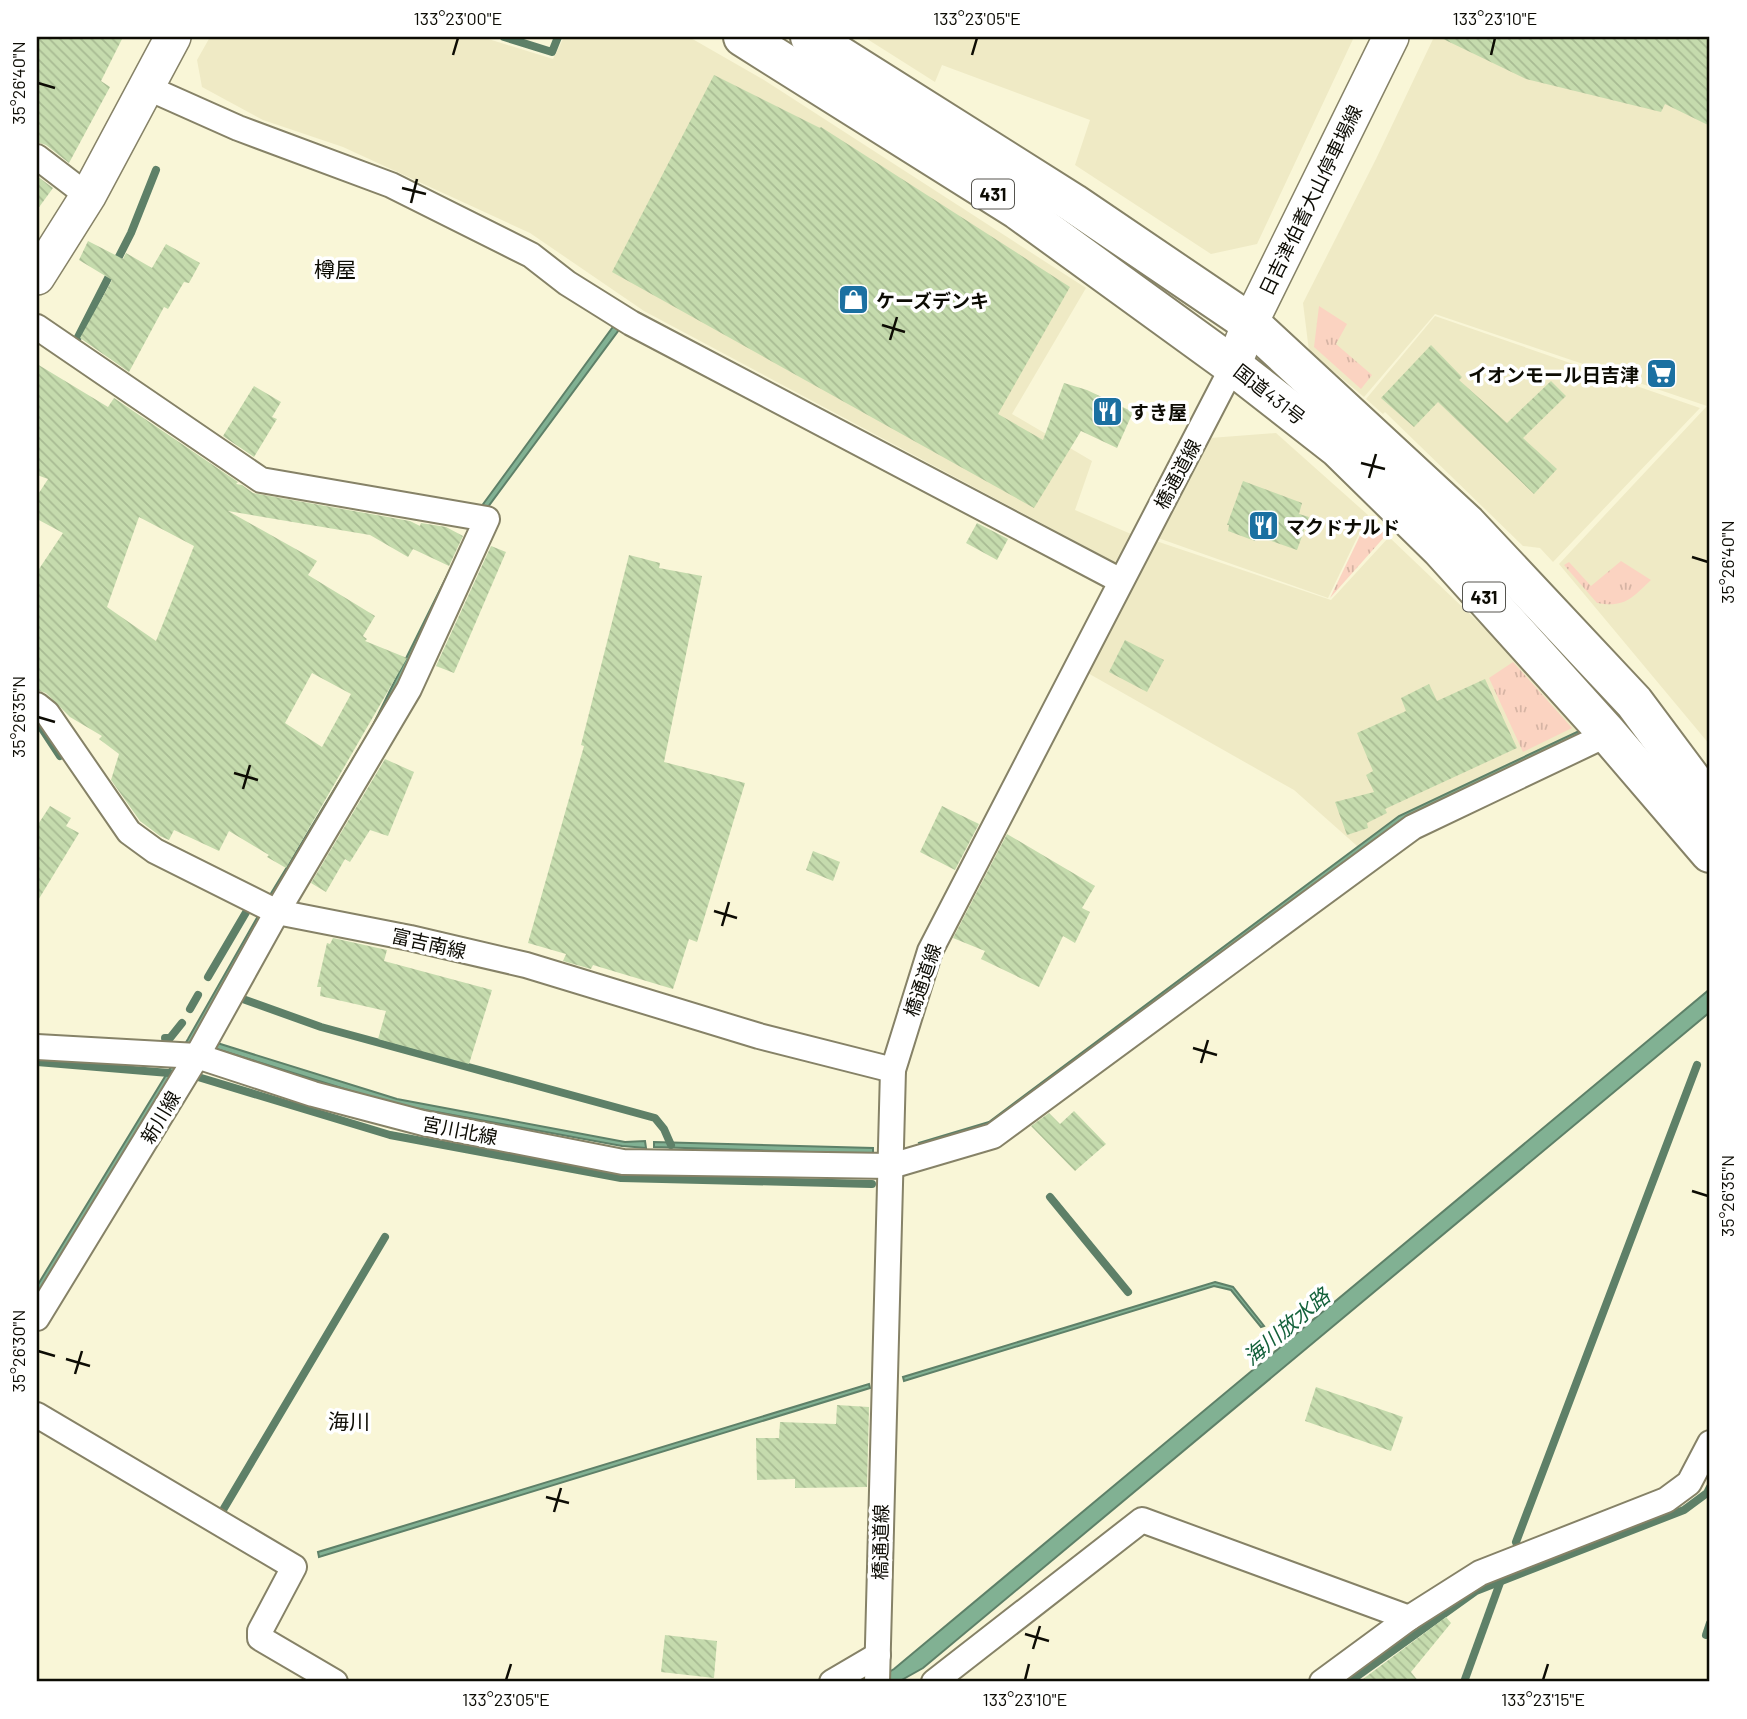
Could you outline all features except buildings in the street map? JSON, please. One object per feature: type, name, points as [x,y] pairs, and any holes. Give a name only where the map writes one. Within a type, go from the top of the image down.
[{"type":"highway","name":"国道431号","points":[[743,37],[1018,210],[1233,366],[1338,448],[1441,548],[1608,734],[1710,853]]},
{"type":"highway","name":"国道431号","points":[[810,37],[1073,203],[1250,323],[1467,524],[1634,702],[1710,804]]},
{"type":"main road","points":[[37,277],[88,196],[173,37]]},
{"type":"main road","name":"日吉津伯耆大山停車場線","points":[[1233,366],[1250,323],[1391,37]]},
{"type":"street","points":[[146,87],[237,128],[391,185],[520,249],[631,323],[1121,581]]},
{"type":"street","points":[[37,157],[88,196]]},
{"type":"street","name":"新川線","points":[[37,327],[261,480],[487,519],[409,689],[277,912],[197,1056],[37,1318]]},
{"type":"street","name":"橋通道線","points":[[877,1667],[893,1070],[930,951],[1233,366]]},
{"type":"street","name":"富吉南線","points":[[37,705],[47,713],[129,832],[155,851],[277,912],[411,938],[526,965],[759,1035],[893,1070]]},
{"type":"street","name":"宮川北線","points":[[37,1047],[197,1056],[313,1094],[423,1123],[623,1162],[891,1166],[993,1136],[1413,827],[1608,734]]},
{"type":"street","points":[[37,1415],[294,1567],[260,1631],[260,1638],[335,1682]]},
{"type":"street","points":[[1322,1682],[1409,1618],[1480,1573],[1665,1500],[1689,1483],[1710,1443]]},
{"type":"street","points":[[934,1682],[1142,1520],[1409,1618]]},
{"type":"street","points":[[832,1682],[877,1667]]},
{"type":"shaded area","name":"ケーズデンキ","points":[[210,37],[482,37],[553,59],[564,37],[689,37],[764,80],[1086,288],[1012,414],[1092,461],[1075,510],[1131,534],[1116,563],[644,311],[530,233],[343,147],[263,120],[202,87],[197,60]]},
{"type":"shaded area","points":[[864,37],[1354,37],[1257,244],[1211,254],[1075,165],[1090,120],[942,65],[935,82]]},
{"type":"shaded area","name":"イオンモール日吉津","points":[[1434,37],[1710,37],[1710,745],[1559,564],[1707,406],[1435,314],[1364,397],[1309,351],[1303,303]]},
{"type":"shaded area","points":[[1435,316],[1700,408],[1553,562],[1540,548],[1523,546],[1385,412],[1383,414],[1366,399]]},
{"type":"shaded area","points":[[615,324],[621,327],[485,511],[396,697],[37,1299],[37,1286],[188,1039],[270,895],[371,729],[481,507]]},
{"type":"shaded area","name":"マクドナルド","points":[[1276,433],[1368,515],[1328,598],[1158,538],[1210,438]]},
{"type":"shaded area","points":[[1389,537],[1497,640],[1587,737],[1365,853],[1294,790],[1086,672],[1156,541],[1331,600]]},
{"type":"shaded area","points":[[1579,731],[1582,737],[1403,822],[989,1128],[921,1148],[919,1143],[989,1122],[1399,816]]},
{"type":"shaded area","points":[[1710,989],[1710,1012],[923,1668],[898,1682],[872,1682],[894,1669]]},
{"type":"shaded area","points":[[214,1042],[397,1099],[625,1142],[645,1141],[646,1148],[622,1146],[393,1104],[210,1047]]},
{"type":"shaded area","points":[[654,1142],[873,1148],[873,1154],[654,1147]]},
{"type":"shaded area","points":[[1215,1282],[1233,1287],[1264,1326],[1261,1327],[1231,1290],[1214,1286],[904,1381],[903,1377]]},
{"type":"shaded area","points":[[869,1384],[870,1388],[319,1557],[318,1552]]},
{"type":"green space","points":[[1319,306],[1347,324],[1336,344],[1372,375],[1361,389],[1314,347]]},
{"type":"green space","points":[[1369,517],[1387,534],[1330,598]]},
{"type":"green space","points":[[1621,561],[1651,580],[1633,597],[1615,604],[1597,603],[1564,565],[1569,562],[1591,586]]},
{"type":"green space","points":[[1513,662],[1572,728],[1523,752],[1489,678]]},
{"type":"waterway","points":[[504,37],[552,52],[558,37]]},
{"type":"waterway","points":[[76,341],[131,233],[156,170]]},
{"type":"waterway","points":[[37,721],[60,756]]},
{"type":"waterway","points":[[208,977],[248,909]]},
{"type":"waterway","points":[[190,1009],[198,995]]},
{"type":"waterway","points":[[240,998],[321,1027],[655,1118],[664,1129],[671,1145]]},
{"type":"waterway","points":[[165,1038],[170,1038],[182,1023]]},
{"type":"waterway","points":[[37,1062],[169,1073]]},
{"type":"waterway","points":[[1516,1542],[1697,1065]]},
{"type":"waterway","points":[[198,1077],[390,1135],[621,1178],[872,1184]]},
{"type":"waterway","points":[[1050,1197],[1128,1292]]},
{"type":"waterway","points":[[223,1510],[385,1237]]},
{"type":"waterway","points":[[1349,1682],[1476,1591],[1684,1510],[1707,1493],[1710,1487]]},
{"type":"waterway","points":[[1464,1682],[1501,1580]]},
{"type":"waterway","points":[[1706,1635],[1710,1623]]},
{"type":"place","name":"ケーズデンキ","points":[[853,300]]},
{"type":"place","name":"イオンモール日吉津","points":[[1662,374]]},
{"type":"place","name":"すき屋","points":[[1107,411]]},
{"type":"place","name":"マクドナルド","points":[[1263,526]]},
{"type":"district","name":"樽屋","points":[[335,268]]},
{"type":"district","name":"海川","points":[[349,1420]]},
{"type":"water label","name":"海川放水路","points":[[1286,1326]]}]
